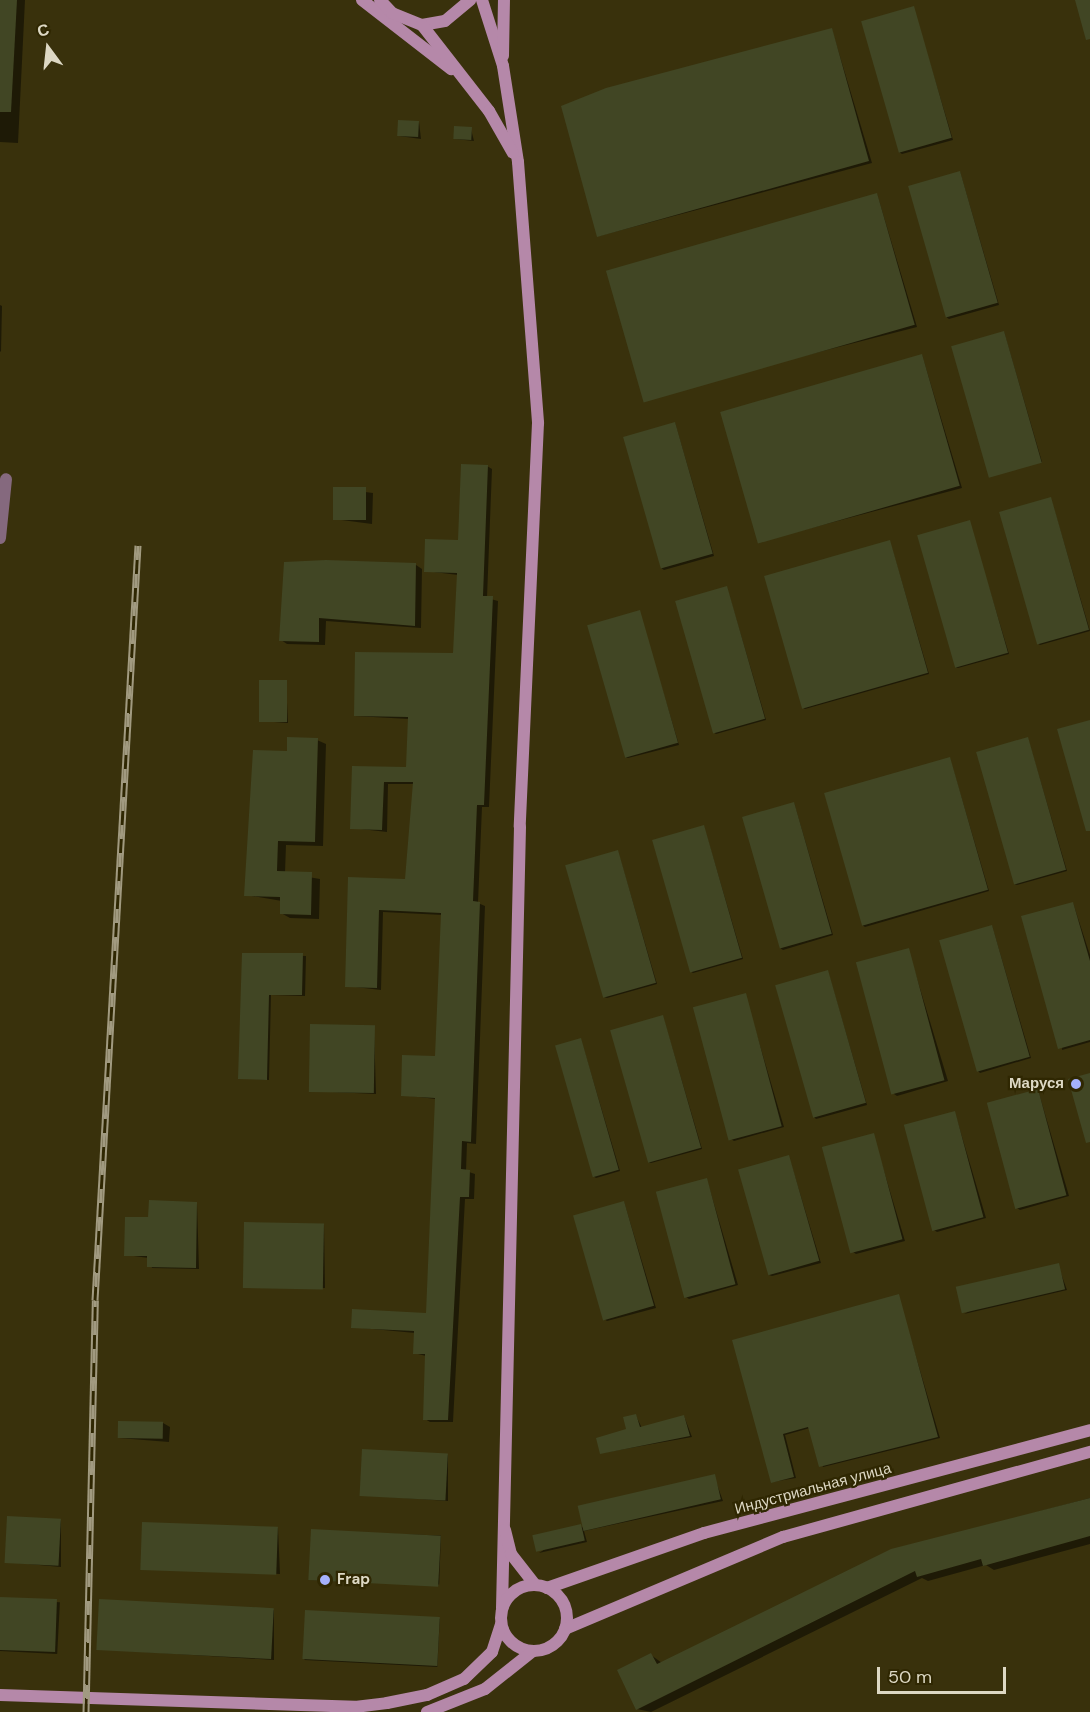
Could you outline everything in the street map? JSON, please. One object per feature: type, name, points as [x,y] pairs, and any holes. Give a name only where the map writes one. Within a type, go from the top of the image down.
[{"type":"street","points":[[362,0],[466,80]]},
{"type":"street","points":[[380,0],[406,21],[422,25],[445,21],[470,0]]},
{"type":"street","points":[[0,1695],[173,1707],[354,1709],[450,1687],[492,1652],[501,1624],[520,827],[538,423],[518,162],[503,66],[482,0]]},
{"type":"street","points":[[503,66],[504,0]]},
{"type":"street","points":[[422,25],[466,80],[518,162]]},
{"type":"street","points":[[0,538],[6,479]]},
{"type":"street","name":"Индустриальная улица","points":[[541,1586],[704,1533],[1090,1430]]},
{"type":"street","points":[[565,1629],[783,1537],[1090,1452]]},
{"type":"street","points":[[975,1461],[981,1481]]},
{"type":"street","points":[[426,1712],[484,1689],[533,1651],[558,1641],[565,1629],[564,1605],[541,1586],[511,1554],[502,1512]]},
{"type":"street","points":[[502,1608],[514,1591],[541,1586]]},
{"type":"street","points":[[501,1624],[518,1648],[533,1651]]},
{"type":"building","points":[[0,0],[17,0],[11,112],[0,112]]},
{"type":"building","points":[[1075,0],[1090,0],[1090,39],[1086,40]]},
{"type":"building","points":[[914,6],[952,138],[899,153],[861,21]]},
{"type":"building","points":[[832,28],[869,161],[597,237],[561,106],[606,88]]},
{"type":"building","points":[[398,120],[419,121],[418,137],[397,136]]},
{"type":"building","points":[[454,126],[472,127],[471,140],[453,139]]},
{"type":"building","points":[[960,171],[998,303],[946,318],[908,186]]},
{"type":"building","points":[[877,193],[915,325],[644,402],[606,271]]},
{"type":"building","points":[[1004,331],[1042,463],[989,478],[951,346]]},
{"type":"building","points":[[922,354],[960,486],[758,544],[720,412]]},
{"type":"building","points":[[675,422],[713,554],[661,569],[623,437]]},
{"type":"building","points":[[461,464],[488,465],[483,596],[493,596],[484,805],[477,805],[473,901],[480,902],[471,1142],[462,1141],[461,1169],[470,1170],[469,1197],[460,1197],[448,1420],[423,1420],[425,1354],[413,1354],[414,1331],[351,1328],[352,1309],[426,1313],[435,1098],[401,1096],[402,1055],[435,1056],[441,913],[379,910],[377,988],[345,987],[348,877],[405,879],[413,782],[384,782],[382,830],[350,829],[352,766],[406,767],[408,717],[354,716],[355,652],[453,653],[457,573],[424,572],[425,539],[458,540]]},
{"type":"building","points":[[333,487],[366,487],[366,520],[333,520]]},
{"type":"building","points":[[1051,497],[1089,630],[1037,645],[999,512]]},
{"type":"building","points":[[970,520],[1008,653],[955,668],[917,535]]},
{"type":"building","points":[[890,540],[928,673],[802,709],[764,576]]},
{"type":"building","points":[[326,560],[416,563],[415,626],[319,618],[319,642],[279,641],[284,562]]},
{"type":"building","points":[[727,586],[765,719],[713,734],[675,601]]},
{"type":"building","points":[[640,610],[678,743],[625,758],[587,625]]},
{"type":"building","points":[[259,680],[287,680],[287,722],[259,722]]},
{"type":"building","points":[[1090,720],[1090,831],[1086,831],[1057,729]]},
{"type":"building","points":[[287,737],[318,738],[315,842],[278,841],[277,871],[312,872],[311,915],[280,914],[280,897],[244,896],[253,750],[287,751]]},
{"type":"building","points":[[1028,737],[1066,870],[1014,885],[976,752]]},
{"type":"building","points":[[950,757],[988,890],[862,926],[824,793]]},
{"type":"building","points":[[794,802],[832,934],[780,949],[742,817]]},
{"type":"building","points":[[704,825],[742,958],[690,973],[652,840]]},
{"type":"building","points":[[618,850],[656,983],[603,998],[565,865]]},
{"type":"building","points":[[1073,902],[1090,961],[1090,1040],[1058,1049],[1021,916]]},
{"type":"building","points":[[992,925],[1030,1057],[977,1072],[939,940]]},
{"type":"building","points":[[909,948],[944,1080],[891,1095],[856,962]]},
{"type":"building","points":[[242,953],[303,953],[302,995],[269,995],[267,1080],[238,1079]]},
{"type":"building","points":[[828,970],[866,1103],[813,1118],[775,985]]},
{"type":"building","points":[[746,993],[782,1126],[729,1141],[693,1007]]},
{"type":"building","points":[[663,1015],[701,1148],[648,1163],[610,1030]]},
{"type":"building","points":[[310,1024],[375,1025],[374,1093],[309,1092]]},
{"type":"building","points":[[581,1038],[619,1170],[593,1177],[555,1045]]},
{"type":"building","points":[[1090,1073],[1090,1142],[1086,1143],[1068,1079]]},
{"type":"building","points":[[1038,1089],[1066,1195],[1015,1209],[987,1103]]},
{"type":"building","points":[[955,1111],[983,1217],[932,1231],[904,1125]]},
{"type":"building","points":[[874,1133],[902,1239],[850,1253],[822,1147]]},
{"type":"building","points":[[789,1155],[819,1261],[768,1275],[738,1170]]},
{"type":"building","points":[[707,1178],[735,1284],[684,1298],[656,1192]]},
{"type":"building","points":[[149,1200],[197,1202],[196,1268],[147,1267],[147,1256],[124,1256],[125,1217],[148,1217]]},
{"type":"building","points":[[624,1201],[654,1306],[603,1320],[573,1216]]},
{"type":"building","points":[[244,1222],[324,1223],[323,1289],[243,1288]]},
{"type":"building","points":[[1059,1263],[1065,1289],[962,1313],[956,1287]]},
{"type":"building","points":[[899,1294],[938,1437],[819,1467],[808,1427],[783,1434],[794,1477],[771,1483],[732,1340]]},
{"type":"building","points":[[636,1414],[640,1427],[684,1415],[690,1436],[600,1454],[596,1438],[626,1429],[623,1417]]},
{"type":"building","points":[[118,1421],[163,1422],[163,1439],[118,1438]]},
{"type":"building","points":[[362,1449],[448,1454],[445,1500],[360,1496]]},
{"type":"building","points":[[715,1474],[721,1499],[583,1531],[578,1506]]},
{"type":"building","points":[[1090,1498],[1090,1536],[983,1566],[981,1559],[917,1577],[915,1571],[636,1710],[617,1670],[651,1653],[657,1664],[891,1549]]},
{"type":"building","points":[[7,1516],[61,1519],[58,1566],[5,1563]]},
{"type":"building","points":[[142,1522],[278,1527],[276,1575],[140,1570]]},
{"type":"building","points":[[581,1524],[585,1541],[536,1552],[532,1535]]},
{"type":"building","points":[[311,1529],[441,1536],[438,1587],[308,1580]]},
{"type":"building","points":[[0,1597],[57,1599],[55,1652],[0,1650]]},
{"type":"building","points":[[99,1599],[274,1608],[271,1659],[96,1650]]},
{"type":"building","points":[[305,1610],[440,1617],[437,1666],[302,1659]]},
{"type":"railway","points":[[86,1712],[95,1300],[138,545]]},
{"type":"place","name":"Маруся","points":[[1076,1084]]},
{"type":"place","name":"Frap","points":[[325,1580]]}]
